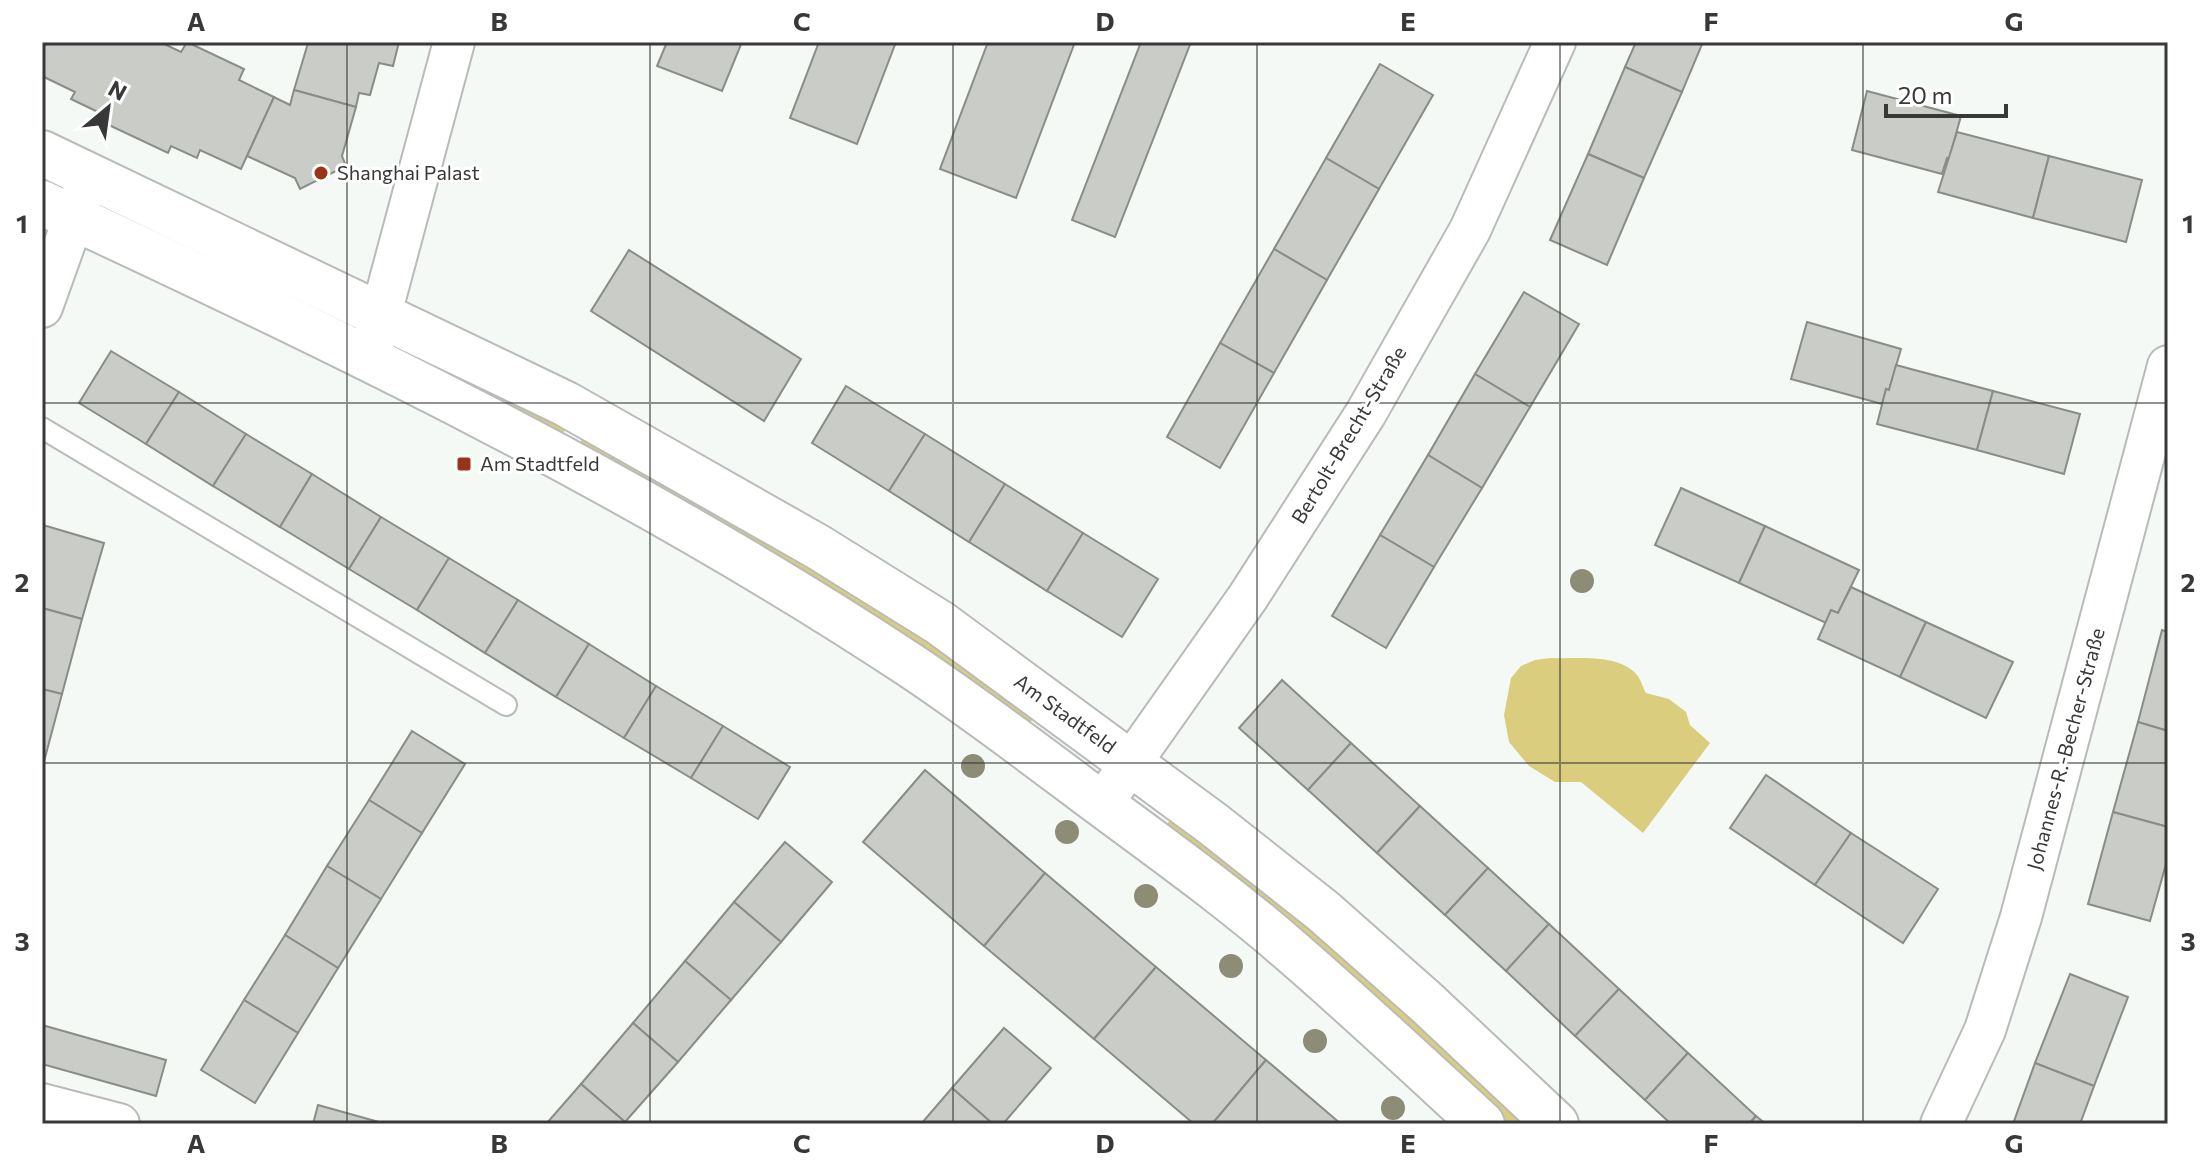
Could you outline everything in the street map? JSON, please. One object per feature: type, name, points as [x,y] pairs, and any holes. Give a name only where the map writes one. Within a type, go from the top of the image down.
[{"type":"street","points":[[369,358],[454,42]]},
{"type":"street","name":"Bertolt-Brecht-Straße","points":[[1102,804],[1248,597],[1366,413],[1470,230],[1555,42]]},
{"type":"street","name":"Am Stadtfeld","points":[[42,153],[566,404],[818,547],[940,623],[1132,763],[1323,911],[1556,1124]]},
{"type":"street","points":[[42,307],[57,210],[90,174]]},
{"type":"street","points":[[57,210],[482,415],[658,511],[831,614],[914,668],[1181,861],[1289,949],[1482,1124]]},
{"type":"street","name":"Johannes-R.-Becher-Straße","points":[[1941,1124],[1985,1030],[2021,917],[2168,366]]},
{"type":"street","points":[[42,1104],[119,1124]]},
{"type":"lane","points":[[42,428],[506,705]]},
{"type":"shaded area","points":[[418,356],[567,426],[561,438],[416,360]]},
{"type":"shaded area","points":[[585,435],[814,569],[1036,714],[1028,726],[577,447]]},
{"type":"shaded area","points":[[1550,658],[1608,660],[1629,668],[1646,693],[1669,699],[1686,712],[1690,725],[1710,743],[1643,833],[1581,782],[1555,782],[1529,766],[1509,742],[1504,715],[1511,678],[1521,666]]},
{"type":"shaded area","points":[[1172,817],[1318,933],[1527,1124],[1505,1124],[1425,1049],[1164,829]]},
{"type":"building","points":[[46,42],[160,42],[181,52],[187,42],[244,69],[239,80],[274,97],[241,169],[200,150],[197,158],[171,146],[168,153],[94,118],[98,112],[71,99],[75,92],[42,76],[42,50]]},
{"type":"building","points":[[303,42],[399,42],[393,66],[379,63],[370,95],[359,93],[356,107],[294,90],[308,43]]},
{"type":"building","points":[[667,42],[742,42],[722,91],[657,66]]},
{"type":"building","points":[[819,42],[896,42],[857,144],[790,118]]},
{"type":"building","points":[[988,42],[1075,42],[1016,198],[940,169]]},
{"type":"building","points":[[1141,42],[1191,42],[1115,237],[1072,220]]},
{"type":"building","points":[[1636,42],[1703,42],[1682,92],[1625,67]]},
{"type":"building","points":[[1380,64],[1433,95],[1379,189],[1326,158]]},
{"type":"building","points":[[1625,67],[1682,92],[1644,178],[1588,154]]},
{"type":"building","points":[[294,90],[356,107],[342,156],[346,166],[300,189],[295,178],[247,156],[274,97],[290,105]]},
{"type":"building","points":[[1867,91],[1961,116],[1942,174],[1852,150]]},
{"type":"building","points":[[1957,132],[2049,156],[2033,218],[1938,192]]},
{"type":"building","points":[[1588,154],[1644,178],[1607,265],[1550,240]]},
{"type":"building","points":[[2049,156],[2142,180],[2126,242],[2033,218]]},
{"type":"building","points":[[1326,158],[1379,189],[1327,280],[1274,249]]},
{"type":"building","points":[[1274,249],[1327,280],[1274,373],[1220,343]]},
{"type":"building","points":[[629,250],[801,359],[764,421],[591,311]]},
{"type":"building","points":[[1524,292],[1579,324],[1530,407],[1475,374]]},
{"type":"building","points":[[1807,322],[1901,349],[1882,404],[1791,379]]},
{"type":"building","points":[[1220,343],[1274,373],[1220,468],[1167,437]]},
{"type":"building","points":[[111,351],[179,392],[146,444],[79,403]]},
{"type":"building","points":[[1896,365],[1993,391],[1977,450],[1877,424]]},
{"type":"building","points":[[1475,374],[1530,407],[1482,488],[1428,455]]},
{"type":"building","points":[[846,386],[925,434],[889,491],[812,443]]},
{"type":"building","points":[[1993,391],[2080,414],[2064,474],[1977,450]]},
{"type":"building","points":[[179,392],[246,434],[213,486],[146,444]]},
{"type":"building","points":[[246,434],[312,474],[280,527],[213,486]]},
{"type":"building","points":[[925,434],[1005,484],[969,542],[889,491]]},
{"type":"building","points":[[1428,455],[1482,488],[1434,567],[1380,535]]},
{"type":"building","points":[[312,474],[381,517],[349,569],[280,527]]},
{"type":"building","points":[[1005,484],[1083,533],[1047,591],[969,542]]},
{"type":"building","points":[[1681,488],[1765,526],[1739,583],[1655,545]]},
{"type":"building","points":[[381,517],[449,558],[417,610],[349,569]]},
{"type":"building","points":[[43,525],[104,543],[82,619],[42,608]]},
{"type":"building","points":[[1765,526],[1859,570],[1838,613],[1831,610],[1826,623],[1739,583]]},
{"type":"building","points":[[1083,533],[1158,579],[1122,637],[1047,591]]},
{"type":"building","points":[[1380,535],[1434,567],[1386,648],[1332,616]]},
{"type":"building","points":[[449,558],[518,600],[485,653],[417,610]]},
{"type":"building","points":[[1851,587],[1926,622],[1900,677],[1818,639],[1831,610],[1838,613]]},
{"type":"building","points":[[518,600],[589,644],[556,697],[485,653]]},
{"type":"building","points":[[42,608],[82,619],[62,694],[42,689]]},
{"type":"building","points":[[1926,622],[2013,662],[1986,718],[1900,677]]},
{"type":"building","points":[[2162,630],[2168,632],[2168,731],[2138,722]]},
{"type":"building","points":[[589,644],[656,686],[624,738],[556,697]]},
{"type":"building","points":[[1282,680],[1351,743],[1308,790],[1239,728]]},
{"type":"building","points":[[656,686],[723,726],[691,778],[624,738]]},
{"type":"building","points":[[42,689],[62,694],[42,769]]},
{"type":"building","points":[[2138,722],[2168,731],[2168,827],[2113,812]]},
{"type":"building","points":[[723,726],[790,767],[758,819],[691,778]]},
{"type":"building","points":[[412,731],[465,764],[422,833],[369,800]]},
{"type":"building","points":[[1351,743],[1420,806],[1377,853],[1308,790]]},
{"type":"building","points":[[925,770],[1045,873],[984,946],[863,842]]},
{"type":"building","points":[[1766,775],[1851,833],[1815,885],[1730,828]]},
{"type":"building","points":[[369,800],[422,833],[381,899],[327,866]]},
{"type":"building","points":[[1420,806],[1488,868],[1445,915],[1377,853]]},
{"type":"building","points":[[2113,812],[2168,827],[2168,857],[2150,921],[2088,904]]},
{"type":"building","points":[[1851,833],[1938,889],[1903,943],[1815,885]]},
{"type":"building","points":[[785,842],[832,882],[781,942],[734,902]]},
{"type":"building","points":[[327,866],[381,899],[338,968],[285,935]]},
{"type":"building","points":[[1488,868],[1549,924],[1506,971],[1445,915]]},
{"type":"building","points":[[1045,873],[1156,967],[1094,1039],[984,946]]},
{"type":"building","points":[[734,902],[781,942],[731,1000],[685,961]]},
{"type":"building","points":[[1549,924],[1619,989],[1575,1036],[1506,971]]},
{"type":"building","points":[[285,935],[338,968],[298,1033],[244,1000]]},
{"type":"building","points":[[685,961],[731,1000],[678,1062],[633,1023]]},
{"type":"building","points":[[1156,967],[1266,1060],[1212,1124],[1194,1124],[1094,1039]]},
{"type":"building","points":[[2070,974],[2128,997],[2094,1086],[2035,1063]]},
{"type":"building","points":[[1619,989],[1688,1053],[1645,1100],[1575,1036]]},
{"type":"building","points":[[244,1000],[298,1033],[255,1103],[201,1070]]},
{"type":"building","points":[[633,1023],[678,1062],[625,1122],[581,1084]]},
{"type":"building","points":[[42,1025],[166,1060],[156,1096],[42,1064]]},
{"type":"building","points":[[1004,1028],[1051,1068],[1003,1124],[993,1124],[952,1088]]},
{"type":"building","points":[[1688,1053],[1756,1116],[1749,1124],[1671,1124],[1645,1100]]},
{"type":"building","points":[[1266,1060],[1341,1124],[1212,1124]]},
{"type":"building","points":[[2035,1063],[2094,1086],[2080,1124],[2013,1124]]},
{"type":"building","points":[[581,1084],[625,1122],[624,1124],[546,1124]]},
{"type":"building","points":[[952,1088],[993,1124],[921,1124]]},
{"type":"building","points":[[318,1105],[386,1124],[313,1124]]},
{"type":"building","points":[[1756,1116],[1766,1124],[1749,1124]]},
{"type":"place","name":"Shanghai Palast","points":[[321,173]]},
{"type":"place","name":"Am Stadtfeld","points":[[464,464]]}]
